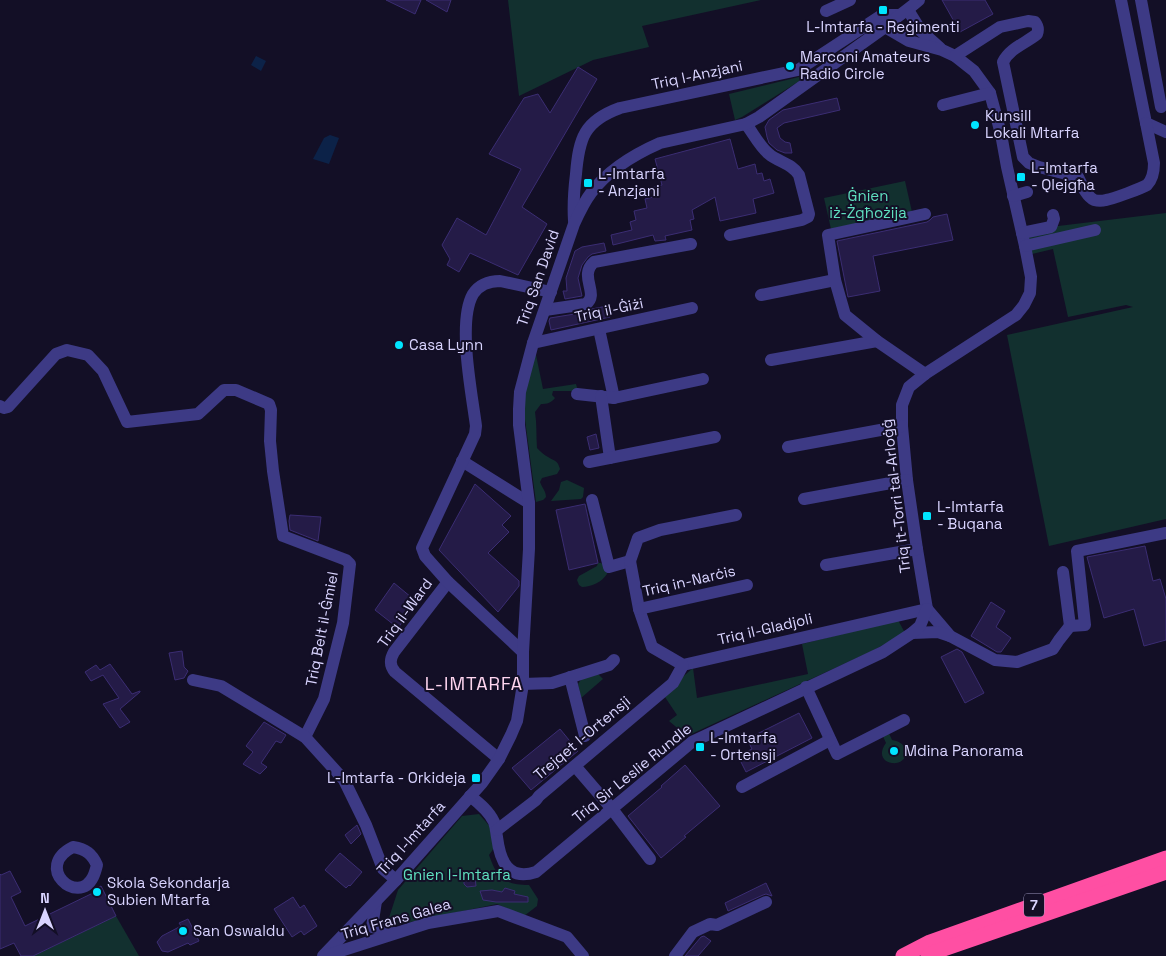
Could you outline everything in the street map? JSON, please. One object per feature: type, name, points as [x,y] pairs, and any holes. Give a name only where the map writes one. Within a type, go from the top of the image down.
[{"type":"highway","name":"7","points":[[903,956],[930,942],[1166,858]]},
{"type":"highway","name":"7","points":[[928,956],[1166,872]]},
{"type":"street","points":[[826,11],[850,0]]},
{"type":"street","name":"Triq San David","points":[[499,759],[516,721],[523,684],[529,549],[529,503],[519,425],[520,392],[533,342],[574,224],[583,206],[607,175],[632,157],[660,143],[746,124],[759,117],[885,27],[919,0]]},
{"type":"street","points":[[955,56],[1000,27],[1028,21],[1036,23],[1038,28],[1037,34],[1007,55],[1004,62],[1023,158],[1039,167],[1078,178],[1095,200],[1106,200],[1144,186],[1150,180],[1154,168],[1121,0]]},
{"type":"street","points":[[1140,0],[1161,107]]},
{"type":"street","points":[[904,12],[942,50]]},
{"type":"street","name":"Triq l-Anzjani","points":[[574,224],[573,203],[578,152],[582,140],[597,119],[620,108],[798,70],[882,15],[904,12]]},
{"type":"street","points":[[885,27],[909,41],[942,50],[955,56],[974,71],[990,93],[943,106]]},
{"type":"street","name":"Triq it-Torri tal-Arloġġ","points":[[927,609],[907,480],[902,404],[910,387],[925,374],[1016,315],[1030,294],[1031,278],[1025,246],[1001,134],[990,93]]},
{"type":"street","points":[[1146,123],[1166,132]]},
{"type":"street","points":[[730,235],[802,220],[808,217],[809,214],[799,174],[792,166],[769,155],[746,124]]},
{"type":"street","points":[[1013,196],[1026,192]]},
{"type":"street","points":[[925,214],[828,235],[835,280],[845,315],[877,341],[925,374]]},
{"type":"street","points":[[1022,233],[1051,227],[1054,220],[1053,215]]},
{"type":"street","points":[[1025,246],[1095,230]]},
{"type":"street","points":[[545,310],[589,302],[591,295],[587,272],[594,262],[691,244]]},
{"type":"street","points":[[762,295],[835,280]]},
{"type":"street","points":[[523,652],[448,582],[425,556],[422,548],[475,434],[476,426],[466,346],[468,313],[473,294],[482,285],[492,281],[551,292]]},
{"type":"street","name":"Triq il-Ġiżi","points":[[533,342],[692,308]]},
{"type":"street","points":[[599,329],[614,398]]},
{"type":"street","points":[[771,360],[877,341]]},
{"type":"street","name":"Triq Belt il-Ġmiel","points":[[0,406],[8,407],[56,354],[67,350],[88,355],[103,371],[128,422],[198,414],[224,390],[236,390],[269,404],[271,410],[270,441],[273,471],[283,536],[350,563],[342,624],[324,699],[304,737]]},
{"type":"street","points":[[577,394],[614,398],[702,379]]},
{"type":"street","points":[[601,396],[610,458]]},
{"type":"street","points":[[788,446],[902,426]]},
{"type":"street","points":[[589,462],[715,436]]},
{"type":"street","points":[[462,461],[529,503]]},
{"type":"street","points":[[804,499],[907,480]]},
{"type":"street","points":[[592,500],[609,567],[630,561]]},
{"type":"street","points":[[683,665],[652,647],[639,609],[630,561],[638,538],[660,530],[736,515]]},
{"type":"street","points":[[1070,626],[1085,625],[1077,551],[1166,533]]},
{"type":"street","points":[[826,565],[917,549]]},
{"type":"street","points":[[912,633],[938,632],[950,636],[995,660],[1017,662],[1054,649],[1070,626],[1063,572]]},
{"type":"street","name":"Triq il-Ward","points":[[448,582],[394,652],[390,663],[395,672],[499,759]]},
{"type":"street","name":"Triq in-Narċis","points":[[639,609],[747,585]]},
{"type":"street","points":[[927,609],[950,636]]},
{"type":"street","name":"Triq Sir Leslie Rundle","points":[[470,796],[481,805],[493,820],[497,830],[501,855],[508,869],[522,875],[536,872],[692,742],[883,652],[920,626],[927,609]]},
{"type":"street","name":"Triq il-Gladjoli","points":[[683,665],[927,609]]},
{"type":"street","points":[[523,684],[552,683],[609,666],[614,660]]},
{"type":"street","name":"Trejqet l-Ortensji","points":[[497,830],[536,800],[673,682],[683,665]]},
{"type":"street","points":[[570,677],[585,736]]},
{"type":"street","points":[[193,680],[221,686],[304,737],[344,780],[366,825],[383,869],[396,880]]},
{"type":"street","points":[[806,688],[837,754],[904,720]]},
{"type":"street","points":[[742,787],[830,740]]},
{"type":"street","name":"Triq l-Imtarfa","points":[[324,956],[396,880],[482,783],[499,759]]},
{"type":"street","points":[[575,766],[612,808],[650,859]]},
{"type":"street","points":[[376,901],[372,927],[397,933]]},
{"type":"street","points":[[675,956],[693,932],[710,924],[717,925],[766,902]]},
{"type":"street","name":"Triq Frans Galea","points":[[324,956],[428,923],[498,911],[567,937],[583,956]]},
{"type":"street","points":[[353,926],[369,942]]},
{"type":"green space","points":[[508,0],[761,0],[642,26],[649,47],[593,60],[519,96]]},
{"type":"green space","points":[[803,76],[798,82],[735,120],[729,94]]},
{"type":"green space","name":"Ġnien iż-Żgħożija","points":[[905,181],[912,212],[831,229],[824,198]]},
{"type":"green space","points":[[1166,213],[1166,519],[1049,546],[1007,335],[1133,307],[1126,305],[1068,317],[1053,249],[1032,254],[1025,230]]},
{"type":"green space","points":[[535,350],[543,389],[576,384],[578,391],[553,391],[552,395],[555,398],[549,403],[541,404],[535,412],[537,448],[557,462],[560,469],[557,474],[542,478],[540,482],[546,497],[536,502],[524,412],[525,392]]},
{"type":"green space","points":[[567,480],[584,488],[583,497],[581,499],[551,501],[559,490],[561,482]]},
{"type":"green space","points":[[598,563],[606,566],[607,574],[605,577],[593,585],[582,587],[579,585],[577,580],[579,576],[597,566]]},
{"type":"green space","points":[[898,620],[905,633],[872,651],[687,736],[669,721],[677,715],[663,694],[693,668],[697,698],[808,674],[802,644]]},
{"type":"green space","points":[[598,674],[603,679],[581,698],[578,684],[582,678]]},
{"type":"green space","points":[[887,729],[892,740],[903,745],[905,749],[905,756],[902,761],[897,763],[886,761],[883,757],[882,751],[886,743],[881,732]]},
{"type":"green space","name":"Gnien l-Imtarfa","points":[[479,814],[492,829],[494,848],[489,855],[495,869],[507,882],[529,885],[538,899],[537,906],[524,916],[497,904],[386,927],[398,890],[462,816]]},
{"type":"green space","points":[[116,916],[139,956],[33,956]]},
{"type":"water","points":[[256,56],[266,61],[261,71],[251,65]]},
{"type":"water","points":[[330,135],[339,138],[329,164],[313,159],[324,138]]},
{"type":"building","points":[[386,0],[421,0],[415,14]]},
{"type":"building","points":[[426,0],[451,0],[447,12]]},
{"type":"building","points":[[942,0],[985,0],[993,14],[960,32]]},
{"type":"building","points":[[578,67],[597,79],[522,207],[547,224],[518,275],[470,253],[459,272],[447,265],[450,259],[442,245],[457,218],[486,235],[521,169],[489,154],[524,98],[538,94],[550,113]]},
{"type":"building","points":[[837,98],[840,110],[784,123],[777,128],[780,138],[790,143],[792,153],[777,150],[769,143],[765,127],[769,120],[783,110]]},
{"type":"building","points":[[730,139],[738,169],[755,164],[757,174],[762,173],[764,181],[770,179],[774,193],[753,199],[756,213],[720,221],[715,197],[692,210],[694,219],[690,220],[692,230],[665,236],[666,240],[655,241],[653,235],[613,245],[611,235],[632,230],[630,222],[636,220],[634,211],[647,208],[645,199],[653,197],[651,188],[662,185],[655,159]]},
{"type":"building","points":[[947,214],[953,240],[873,256],[880,291],[848,297],[837,241],[927,222],[933,217]]},
{"type":"building","points":[[604,243],[606,251],[592,254],[582,265],[578,278],[582,296],[565,299],[563,291],[567,291],[566,278],[575,251],[582,247]]},
{"type":"building","points":[[607,306],[610,317],[551,330],[550,318],[587,312]]},
{"type":"building","points":[[596,434],[599,448],[590,450],[587,437]]},
{"type":"building","points":[[475,484],[511,516],[502,525],[509,532],[488,553],[519,581],[519,586],[498,612],[439,550]]},
{"type":"building","points":[[585,504],[598,563],[569,570],[556,510]]},
{"type":"building","points":[[290,515],[321,517],[318,541],[290,530]]},
{"type":"building","points":[[1145,546],[1153,581],[1160,579],[1166,599],[1166,640],[1144,646],[1134,609],[1104,618],[1087,557]]},
{"type":"building","points":[[394,583],[417,602],[398,628],[375,610]]},
{"type":"building","points":[[991,602],[1005,611],[996,627],[1011,638],[1001,652],[997,652],[971,636]]},
{"type":"building","points":[[957,649],[962,652],[984,693],[965,703],[941,657]]},
{"type":"building","points":[[182,651],[184,667],[188,671],[184,678],[175,680],[169,653]]},
{"type":"building","points":[[110,664],[132,694],[140,691],[120,709],[130,722],[120,728],[103,704],[119,698],[103,675],[91,681],[85,672],[96,665],[100,670]]},
{"type":"building","points":[[799,713],[812,738],[746,772],[738,756],[752,749],[747,739]]},
{"type":"building","points":[[264,722],[286,735],[281,743],[276,741],[261,763],[267,767],[260,774],[243,764],[253,752],[246,746]]},
{"type":"building","points":[[560,729],[578,751],[531,790],[512,768]]},
{"type":"building","points":[[685,765],[720,806],[661,858],[628,816]]},
{"type":"building","points":[[357,825],[361,834],[351,844],[345,835]]},
{"type":"building","points":[[340,853],[362,872],[346,888],[325,870]]},
{"type":"building","points":[[10,871],[21,892],[11,897],[25,926],[93,893],[92,891],[101,886],[116,916],[33,956],[21,956],[14,943],[0,949],[0,874]]},
{"type":"building","points":[[466,875],[475,877],[476,886],[467,887],[464,884]]},
{"type":"building","points":[[766,883],[772,896],[763,895],[728,911],[725,903]]},
{"type":"building","points":[[505,888],[515,891],[514,894],[528,897],[528,902],[483,900],[480,891],[492,890],[502,892]]},
{"type":"building","points":[[293,897],[300,908],[304,905],[317,926],[304,935],[301,931],[292,937],[274,909]]},
{"type":"building","name":"San Oswaldu","points":[[188,919],[199,941],[190,945],[188,943],[168,952],[162,951],[157,942],[162,936],[181,926],[179,923]]},
{"type":"building","points":[[704,936],[711,941],[698,956],[685,956],[701,937]]},
{"type":"place","name":"L-Imtarfa - Reġimenti","points":[[883,10]]},
{"type":"place","name":"Marconi Amateurs Radio Circle","points":[[790,66]]},
{"type":"place","name":"Kunsill Lokali Mtarfa","points":[[975,125]]},
{"type":"place","name":"L-Imtarfa - Qlejgħa","points":[[1021,177]]},
{"type":"place","name":"L-Imtarfa - Anzjani","points":[[588,183]]},
{"type":"place","name":"Casa Lynn","points":[[399,345]]},
{"type":"place","name":"L-Imtarfa - Buqana","points":[[927,516]]},
{"type":"place","name":"L-Imtarfa - Ortensji","points":[[700,747]]},
{"type":"place","name":"Mdina Panorama","points":[[894,751]]},
{"type":"place","name":"L-Imtarfa - Orkideja","points":[[476,778]]},
{"type":"place","name":"Skola Sekondarja Subien Mtarfa","points":[[97,892]]},
{"type":"place","name":"San Oswaldu","points":[[183,931]]},
{"type":"district","name":"L-IMTARFA","points":[[474,684]]}]
